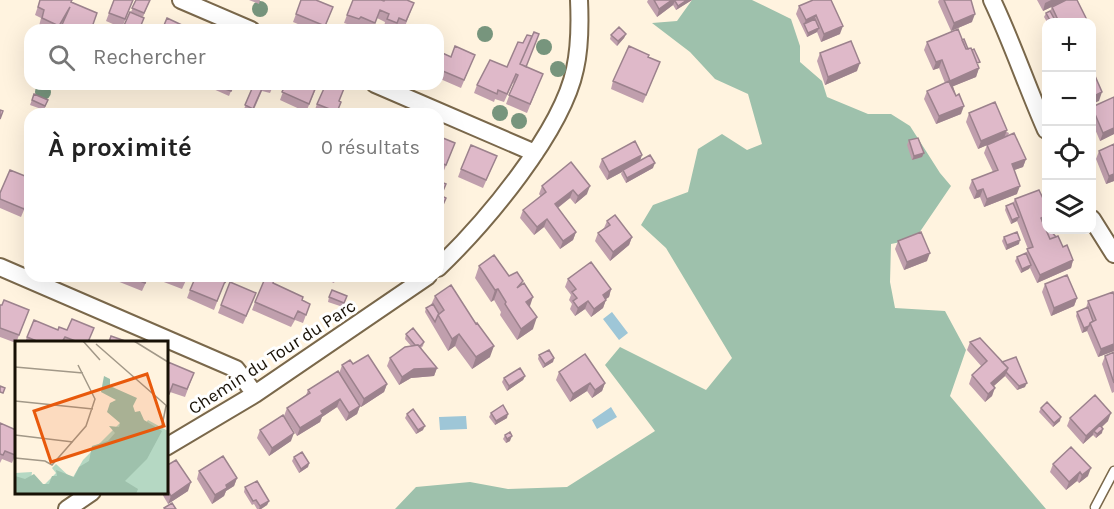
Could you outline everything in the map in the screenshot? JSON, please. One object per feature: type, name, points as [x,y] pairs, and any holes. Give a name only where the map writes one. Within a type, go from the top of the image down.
[{"type":"street","points":[[181,0],[237,24]]},
{"type":"street","points":[[444,261],[495,204],[535,153],[565,102],[576,68],[579,0]]},
{"type":"street","points":[[992,0],[1045,126]]},
{"type":"street","points":[[389,90],[431,108]]},
{"type":"street","points":[[444,114],[535,153]]},
{"type":"street","points":[[1096,225],[1114,254]]},
{"type":"street","points":[[0,267],[24,277]]},
{"type":"street","points":[[35,282],[236,369],[255,394]]},
{"type":"street","name":"Chemin du Tour du Parc","points":[[168,446],[255,394],[419,282]]},
{"type":"street","points":[[67,509],[89,494]]},
{"type":"lane","points":[[1095,507],[1114,471]]},
{"type":"green space","points":[[692,0],[752,0],[791,19],[800,46],[800,62],[822,81],[827,97],[868,114],[891,114],[910,126],[951,186],[915,239],[891,244],[890,282],[895,308],[945,311],[966,350],[950,396],[1046,509],[395,509],[416,487],[470,482],[508,489],[567,487],[655,431],[605,365],[620,347],[706,390],[732,358],[666,248],[641,225],[653,205],[688,192],[698,149],[722,134],[747,150],[762,144],[748,94],[715,79],[690,52],[652,23],[677,21]]},
{"type":"water","points":[[612,312],[628,333],[619,340],[603,319]]},
{"type":"water","points":[[611,407],[617,417],[597,429],[592,420]]},
{"type":"water","points":[[466,416],[467,429],[440,430],[439,417]]},
{"type":"building","points":[[40,0],[72,0],[71,2],[97,13],[93,24],[62,24],[70,7],[60,24],[55,24],[42,18],[44,10],[38,7]]},
{"type":"building","points":[[114,0],[133,0],[125,19],[109,13]]},
{"type":"building","points":[[136,0],[150,0],[144,13],[132,8]]},
{"type":"building","points":[[301,0],[316,0],[333,7],[326,24],[320,24],[296,14]]},
{"type":"building","points":[[353,0],[407,0],[414,3],[406,21],[399,18],[397,23],[387,19],[389,14],[380,10],[375,23],[361,17],[359,19],[347,15]]},
{"type":"building","points":[[654,0],[672,0],[659,9]]},
{"type":"building","points":[[676,0],[687,0],[678,6]]},
{"type":"building","points":[[813,0],[831,0],[843,26],[824,34],[816,15],[806,20],[799,6]]},
{"type":"building","points":[[944,0],[971,0],[975,14],[954,23]]},
{"type":"building","points":[[1066,0],[1077,0],[1086,18],[1057,18],[1052,7]]},
{"type":"building","points":[[1050,11],[1054,18],[1049,18],[1046,13]]},
{"type":"building","points":[[130,12],[144,18],[142,24],[125,24]]},
{"type":"building","points":[[167,18],[180,24],[164,24]]},
{"type":"building","points":[[815,19],[819,28],[808,33],[804,24]]},
{"type":"building","points":[[619,27],[626,34],[618,41],[611,35]]},
{"type":"building","points":[[958,29],[966,49],[971,48],[979,68],[950,81],[942,60],[936,62],[927,42]]},
{"type":"building","points":[[534,32],[539,34],[526,67],[520,64]]},
{"type":"building","points":[[527,35],[532,36],[520,64],[543,74],[530,104],[509,95],[518,75],[516,74],[507,94],[498,90],[497,94],[477,85],[490,60],[507,67],[518,42],[523,43]]},
{"type":"building","points":[[851,41],[860,63],[828,77],[820,53]]},
{"type":"building","points":[[455,46],[475,55],[464,80],[444,72],[444,54],[451,57]]},
{"type":"building","points":[[629,46],[660,62],[646,95],[613,81]]},
{"type":"building","points":[[974,49],[980,62],[977,63],[972,50]]},
{"type":"building","points":[[1096,78],[1102,92],[1096,95]]},
{"type":"building","points":[[949,81],[956,96],[959,94],[964,106],[939,116],[927,91]]},
{"type":"building","points":[[251,90],[261,90],[253,108],[245,105]]},
{"type":"building","points":[[283,90],[315,90],[309,104],[282,92]]},
{"type":"building","points":[[323,90],[343,90],[339,108],[327,108],[317,104]]},
{"type":"building","points":[[34,94],[48,100],[45,106],[32,100]]},
{"type":"building","points":[[1114,97],[1114,128],[1103,133],[1096,116],[1096,105]]},
{"type":"building","points":[[995,102],[1007,130],[981,141],[969,113]]},
{"type":"building","points":[[1014,133],[1026,159],[1012,164],[1020,186],[987,199],[983,189],[977,191],[972,180],[998,170],[987,145]]},
{"type":"building","points":[[444,138],[455,143],[446,165],[444,164]]},
{"type":"building","points":[[918,138],[924,153],[914,156],[909,140]]},
{"type":"building","points":[[635,141],[642,155],[609,172],[602,159]]},
{"type":"building","points":[[1114,144],[1114,174],[1109,176],[1099,151]]},
{"type":"building","points":[[471,145],[497,156],[486,180],[461,169]]},
{"type":"building","points":[[650,155],[655,163],[627,178],[623,170]]},
{"type":"building","points":[[571,162],[590,186],[578,196],[573,190],[555,204],[576,232],[563,241],[547,219],[537,227],[523,210],[546,192],[542,186]]},
{"type":"building","points":[[10,170],[24,176],[24,209],[0,199],[0,193]]},
{"type":"building","points":[[1039,190],[1042,196],[1042,234],[1048,234],[1050,239],[1058,236],[1063,247],[1067,245],[1073,260],[1040,275],[1027,249],[1033,247],[1015,199]]},
{"type":"building","points":[[1013,203],[1019,217],[1012,220],[1006,206]]},
{"type":"building","points":[[615,215],[632,237],[613,252],[598,233],[610,225],[607,221]]},
{"type":"building","points":[[921,232],[930,253],[907,262],[898,241]]},
{"type":"building","points":[[1017,232],[1020,240],[1007,245],[1004,237]]},
{"type":"building","points":[[1048,234],[1053,234],[1056,237],[1050,239]]},
{"type":"building","points":[[1026,253],[1031,265],[1022,269],[1017,257]]},
{"type":"building","points":[[494,255],[509,276],[517,272],[523,281],[517,288],[524,283],[533,297],[526,302],[537,317],[521,329],[498,289],[495,290],[479,266]]},
{"type":"building","points":[[591,262],[611,289],[603,295],[606,300],[594,309],[588,301],[578,308],[573,301],[577,298],[572,292],[576,289],[568,279]]},
{"type":"building","points":[[1067,275],[1077,298],[1054,308],[1045,284]]},
{"type":"building","points":[[193,282],[225,282],[217,301],[190,290]]},
{"type":"building","points":[[230,282],[256,293],[246,316],[221,305]]},
{"type":"building","points":[[263,282],[273,282],[303,297],[302,300],[310,304],[306,315],[298,311],[294,319],[255,302]]},
{"type":"building","points":[[451,285],[476,324],[494,346],[476,357],[459,334],[452,339],[438,315],[444,310],[435,296]]},
{"type":"building","points":[[332,290],[347,296],[344,303],[329,297]]},
{"type":"building","points":[[1113,292],[1114,344],[1101,349],[1090,323],[1096,320],[1088,301]]},
{"type":"building","points":[[4,300],[29,310],[19,335],[0,328],[0,305]]},
{"type":"building","points":[[433,304],[439,314],[435,322],[426,308]]},
{"type":"building","points":[[1088,307],[1093,321],[1084,328],[1077,312]]},
{"type":"building","points":[[72,319],[94,328],[88,341],[75,341],[65,337],[63,341],[37,341],[27,337],[34,320],[58,330],[59,327],[67,330]]},
{"type":"building","points":[[413,328],[424,342],[420,346],[415,345],[406,334]]},
{"type":"building","points":[[111,336],[125,341],[109,341]]},
{"type":"building","points":[[980,338],[1008,368],[991,383],[995,388],[988,394],[972,375],[987,361],[970,342]]},
{"type":"building","points":[[418,345],[437,368],[414,369],[402,377],[390,358],[405,347]]},
{"type":"building","points":[[549,350],[554,358],[545,364],[539,355]]},
{"type":"building","points":[[1114,352],[1114,383],[1105,356]]},
{"type":"building","points":[[585,354],[605,383],[595,390],[590,383],[573,394],[559,372]]},
{"type":"building","points":[[368,355],[387,384],[364,399],[342,365],[350,360],[353,364]]},
{"type":"building","points":[[1016,357],[1027,383],[1019,386],[1006,372],[1008,368],[1002,362]]},
{"type":"building","points":[[168,362],[194,373],[187,389],[173,384],[169,394]]},
{"type":"building","points":[[520,368],[525,376],[509,386],[504,378]]},
{"type":"building","points":[[338,371],[360,406],[349,413],[340,399],[321,411],[323,414],[300,428],[287,408],[310,393],[308,390]]},
{"type":"building","points":[[0,386],[5,388],[3,393],[0,392]]},
{"type":"building","points":[[1095,395],[1111,413],[1086,436],[1070,418]]},
{"type":"building","points":[[1047,402],[1061,417],[1054,423],[1041,408]]},
{"type":"building","points":[[503,405],[508,414],[496,421],[491,413]]},
{"type":"building","points":[[413,409],[425,426],[418,430],[407,414]]},
{"type":"building","points":[[283,415],[294,433],[272,448],[260,430]]},
{"type":"building","points":[[0,423],[15,430],[15,455],[5,451],[3,455],[0,454]]},
{"type":"building","points":[[1100,425],[1103,429],[1097,434],[1094,431]]},
{"type":"building","points":[[510,432],[512,436],[507,439],[505,435]]},
{"type":"building","points":[[1071,447],[1091,468],[1082,475],[1080,472],[1069,482],[1053,464]]},
{"type":"building","points":[[302,452],[309,463],[301,469],[294,457]]},
{"type":"building","points":[[223,456],[237,478],[215,495],[199,471]]},
{"type":"building","points":[[176,460],[191,482],[171,496],[168,491],[168,465]]},
{"type":"building","points":[[257,481],[269,501],[260,506],[256,500],[253,501],[245,487]]},
{"type":"building","points":[[172,503],[176,509],[164,508]]}]
